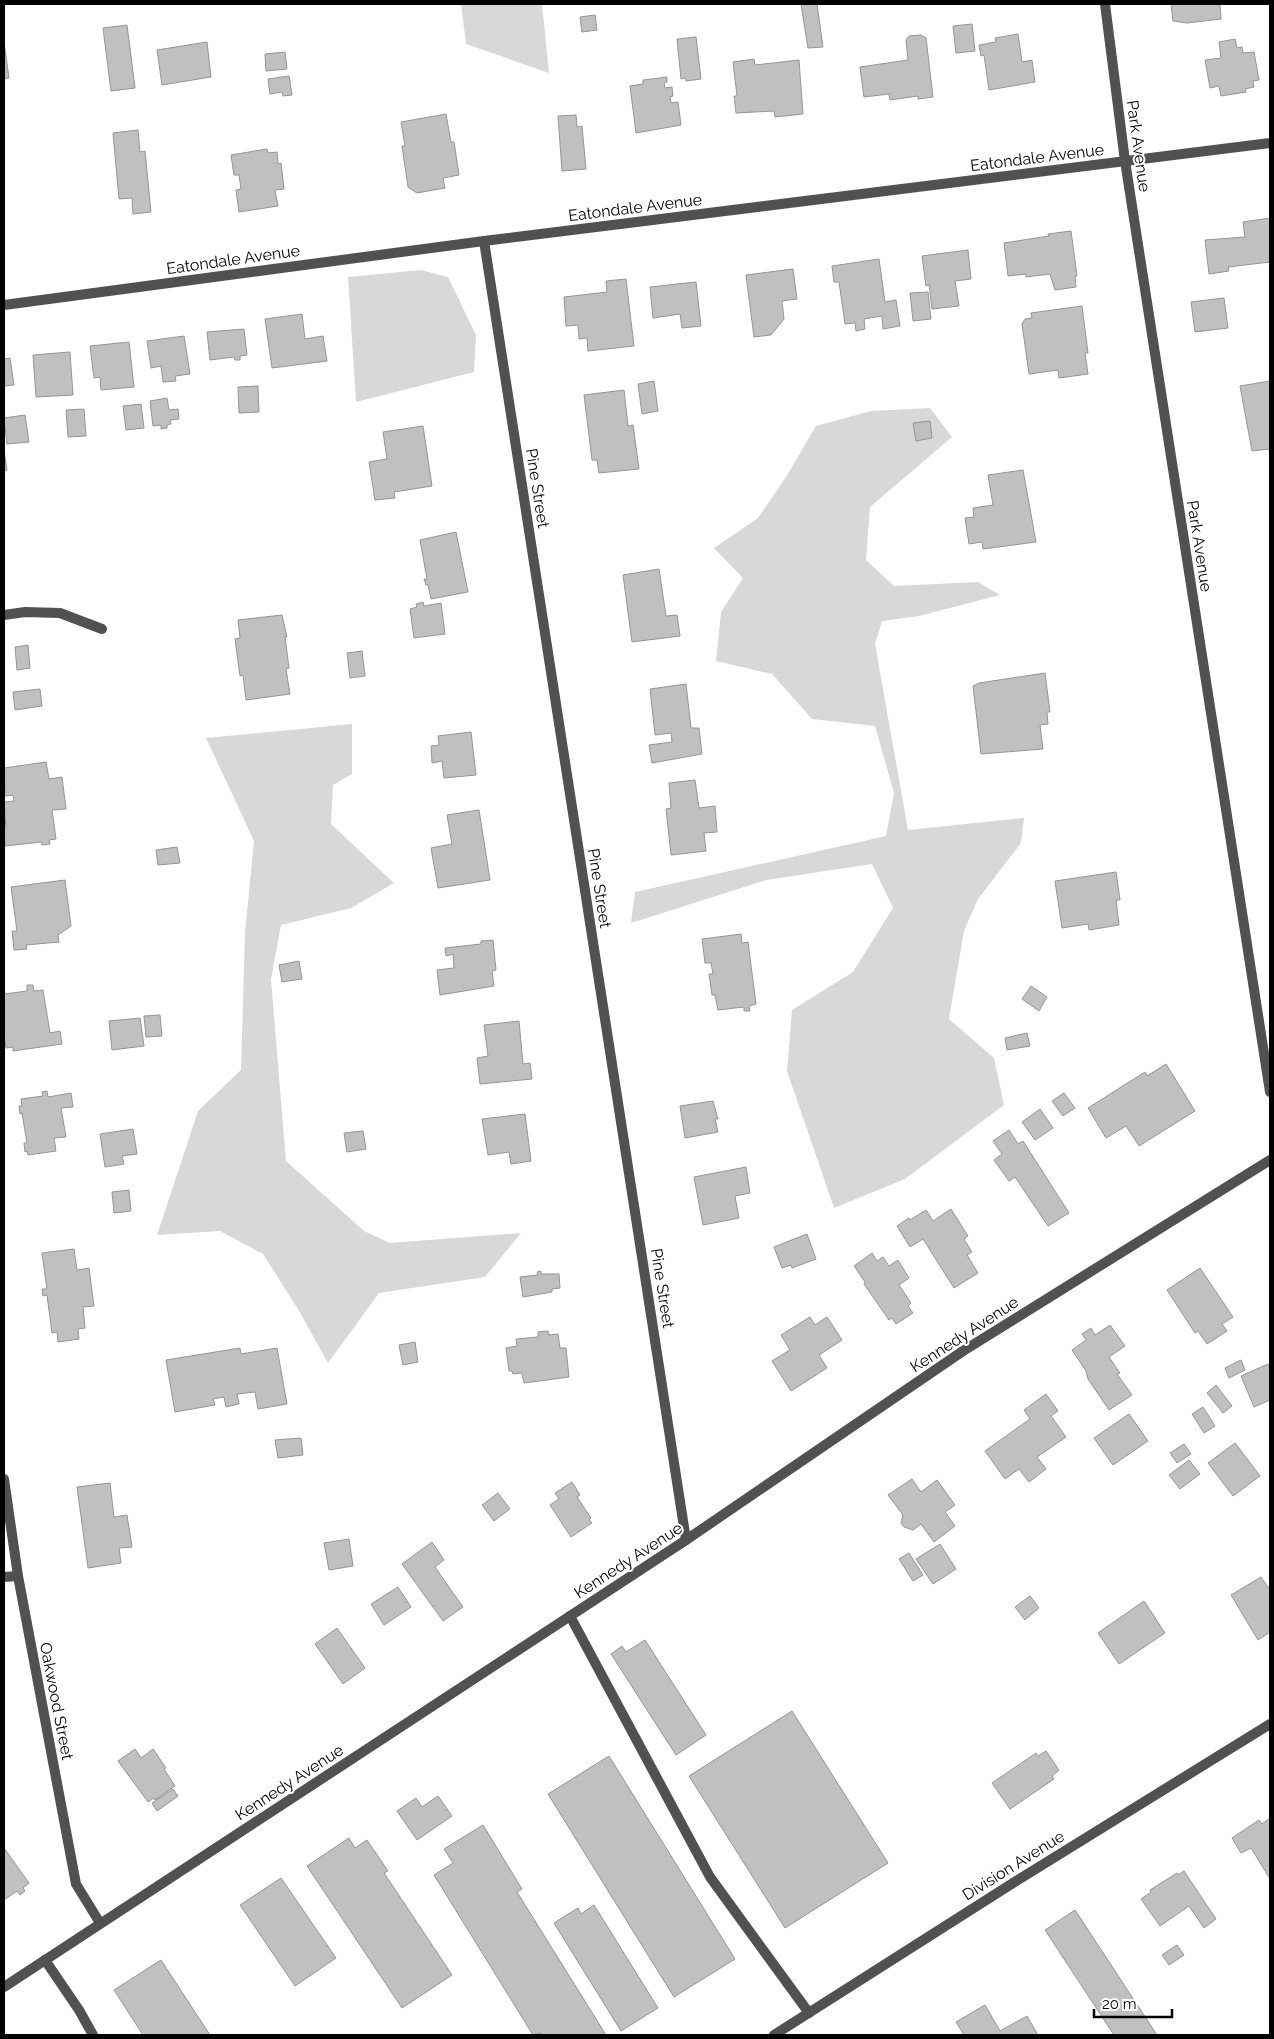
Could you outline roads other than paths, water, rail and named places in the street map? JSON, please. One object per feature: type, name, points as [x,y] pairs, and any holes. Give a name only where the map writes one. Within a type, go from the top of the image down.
[{"type":"street","name":"Park Avenue","points":[[1105,4],[1125,161],[1270,1092]]},
{"type":"street","name":"Eatondale Avenue","points":[[4,305],[484,241],[1270,143]]},
{"type":"street","name":"Pine Street","points":[[484,241],[686,1540]]},
{"type":"street","points":[[4,615],[25,612],[60,613],[102,629]]},
{"type":"street","name":"Kennedy Avenue","points":[[4,1987],[686,1540],[963,1350],[1270,1160]]},
{"type":"street","name":"Oakwood Street","points":[[4,1478],[18,1576],[76,1884],[100,1923]]},
{"type":"street","points":[[4,1577],[18,1576]]},
{"type":"street","points":[[570,1616],[710,1877],[809,2013]]},
{"type":"street","name":"Division Avenue","points":[[774,2035],[1013,1883],[1270,1724]]},
{"type":"street","points":[[45,1960],[79,2010],[93,2035]]}]
